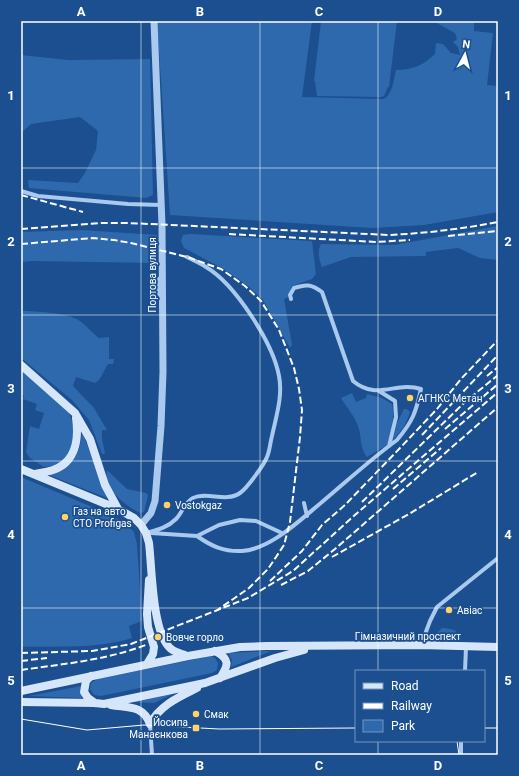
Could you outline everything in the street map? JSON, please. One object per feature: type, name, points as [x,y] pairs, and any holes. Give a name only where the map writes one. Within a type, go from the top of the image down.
[{"type":"main road","points":[[21,365],[75,413],[90,439],[106,485],[118,509]]},
{"type":"main road","points":[[34,474],[54,470],[68,461],[74,452],[77,436],[75,413]]},
{"type":"main road","points":[[21,469],[118,509],[134,518],[141,525],[146,533],[151,562],[155,607],[164,640],[175,652],[188,656]]},
{"type":"main road","points":[[147,664],[154,654],[154,647],[148,627],[147,614],[151,562]]},
{"type":"main road","name":"Гімназичний проспект","points":[[21,691],[147,664],[240,647],[420,645],[498,647]]},
{"type":"main road","name":"Гімназичний проспект","points":[[205,683],[275,658],[317,646]]},
{"type":"main road","points":[[214,651],[225,658],[227,662],[226,667],[219,679]]},
{"type":"main road","points":[[91,676],[86,681],[84,692],[88,698],[95,703]]},
{"type":"main road","points":[[104,704],[205,683]]},
{"type":"main road","points":[[150,724],[160,709],[205,683]]},
{"type":"main road","points":[[21,702],[95,703],[139,709],[144,712],[150,724]]},
{"type":"street","name":"Портова вулиця","points":[[141,525],[151,514],[155,501],[162,410],[163,372],[161,205],[154,21]]},
{"type":"street","points":[[21,191],[38,196],[128,204],[161,205]]},
{"type":"street","points":[[146,533],[165,528],[176,519],[185,504],[193,498],[202,496],[229,498],[240,493],[252,481],[267,458],[280,397],[279,377],[272,353],[259,327],[227,284],[207,267],[187,258]]},
{"type":"street","points":[[291,299],[290,295],[294,288],[304,284],[314,286],[322,292],[348,370],[353,382],[360,388]]},
{"type":"street","points":[[197,536],[211,546],[224,550],[243,551],[258,547],[273,540],[307,516],[397,440],[409,426],[416,412],[420,388],[412,386],[379,391],[353,388]]},
{"type":"street","points":[[379,391],[395,401],[396,417],[389,446]]},
{"type":"street","points":[[304,502],[307,516]]},
{"type":"street","points":[[146,533],[197,536],[220,525],[240,520],[256,521],[282,533]]},
{"type":"street","points":[[420,645],[437,607],[498,558]]},
{"type":"street","points":[[465,670],[466,647]]},
{"type":"street","points":[[150,724],[152,755]]},
{"type":"street","points":[[461,742],[461,755]]},
{"type":"green space","points":[[157,21],[312,21],[302,97],[383,99],[389,95],[391,91],[396,70],[413,68],[426,61],[435,54],[436,43],[443,44],[451,53],[460,55],[458,47],[453,42],[457,39],[455,33],[433,21],[474,21],[474,31],[493,33],[487,85],[498,86],[498,212],[424,225],[372,228],[170,215]]},
{"type":"green space","points":[[321,21],[397,21],[389,87],[384,96],[317,96],[314,81]]},
{"type":"green space","points":[[21,55],[68,60],[150,59],[153,195],[146,198],[29,188],[28,180],[78,183],[85,173],[96,150],[98,131],[80,117],[31,124],[21,133]]},
{"type":"green space","points":[[498,226],[498,260],[480,258],[458,248],[426,252],[426,256],[351,257],[322,267],[319,258],[321,244],[394,245]]},
{"type":"green space","points":[[82,230],[157,235],[157,263],[21,262],[21,232]]},
{"type":"green space","points":[[190,234],[312,241],[316,274],[312,279],[292,286],[288,297],[284,299],[292,345],[290,348],[263,300],[248,286],[222,268],[184,248],[181,241],[183,235]]},
{"type":"green space","points":[[21,311],[60,314],[75,318],[99,338],[109,337],[109,359],[114,359],[113,364],[108,364],[99,380],[95,383],[76,377],[73,386],[94,408],[107,430],[102,430],[104,454],[102,454],[89,420],[72,400],[21,358]]},
{"type":"green space","points":[[21,370],[69,413],[74,431],[71,448],[61,461],[54,465],[44,467],[30,458],[26,452],[30,426],[39,429],[44,413],[35,410],[37,404],[23,399],[24,395],[21,394]]},
{"type":"green space","points":[[352,393],[356,402],[366,398],[367,394],[382,398],[392,404],[393,420],[387,445],[367,457],[364,453],[357,423],[341,398]]},
{"type":"green space","points":[[404,409],[407,409],[410,412],[405,424],[393,440],[397,423]]},
{"type":"green space","points":[[82,431],[107,498],[49,475],[64,467],[77,454]]},
{"type":"green space","points":[[107,470],[127,489],[146,493],[148,495],[144,512],[140,513],[134,510],[116,496],[108,483],[106,477]]},
{"type":"green space","points":[[21,477],[104,512],[124,522],[134,532],[137,544],[142,621],[129,626],[132,638],[105,644],[63,647],[21,647]]},
{"type":"green space","points":[[442,628],[456,631],[461,638],[459,640],[439,639],[437,633]]},
{"type":"green space","points":[[271,651],[231,667],[232,660],[228,653]]},
{"type":"green space","points":[[211,656],[215,658],[218,663],[217,670],[212,673],[101,696],[94,695],[90,689],[91,683],[97,679]]},
{"type":"green space","points":[[81,686],[80,692],[82,698],[29,696]]},
{"type":"green space","points":[[177,692],[154,703],[129,702]]},
{"type":"tram line","points":[[21,719],[87,730],[144,725],[219,729],[355,728]]},
{"type":"tram line","points":[[485,728],[498,728]]},
{"type":"tram line","points":[[457,742],[459,755]]},
{"type":"railway","points":[[21,195],[83,212]]},
{"type":"railway","points":[[21,229],[101,223],[128,223],[390,235],[471,227],[498,222]]},
{"type":"railway","points":[[448,236],[498,231]]},
{"type":"railway","points":[[229,234],[376,242],[410,240]]},
{"type":"railway","points":[[21,244],[93,238],[131,243],[187,257],[221,269],[245,286],[261,301],[279,330],[294,368],[302,410],[290,522],[284,545],[268,569],[249,588],[216,611]]},
{"type":"railway","points":[[270,581],[302,551],[322,525],[345,505],[437,409],[461,379],[497,341]]},
{"type":"railway","points":[[422,435],[498,355]]},
{"type":"railway","points":[[487,376],[498,367]]},
{"type":"railway","points":[[362,502],[465,402],[498,375]]},
{"type":"railway","points":[[445,429],[498,384]]},
{"type":"railway","points":[[21,653],[92,651],[131,644],[248,598],[293,571],[356,514],[498,392]]},
{"type":"railway","points":[[281,585],[308,571],[335,549],[498,407]]},
{"type":"railway","points":[[393,489],[441,448]]},
{"type":"railway","points":[[332,557],[409,514],[478,472]]},
{"type":"railway","points":[[21,670],[101,658],[148,644]]},
{"type":"railway","points":[[21,661],[47,658]]},
{"type":"place","name":"АГНКС Метан","points":[[410,398]]},
{"type":"place","name":"Vostokgaz","points":[[167,505]]},
{"type":"place","name":"Газ на авто СТО Profigas","points":[[65,517]]},
{"type":"place","name":"Авіас","points":[[449,610]]},
{"type":"place","name":"Вовче горло","points":[[158,637]]},
{"type":"place","name":"Смак","points":[[196,714]]},
{"type":"place","name":"Йосипа Манаєнкова","points":[[196,728]]}]
